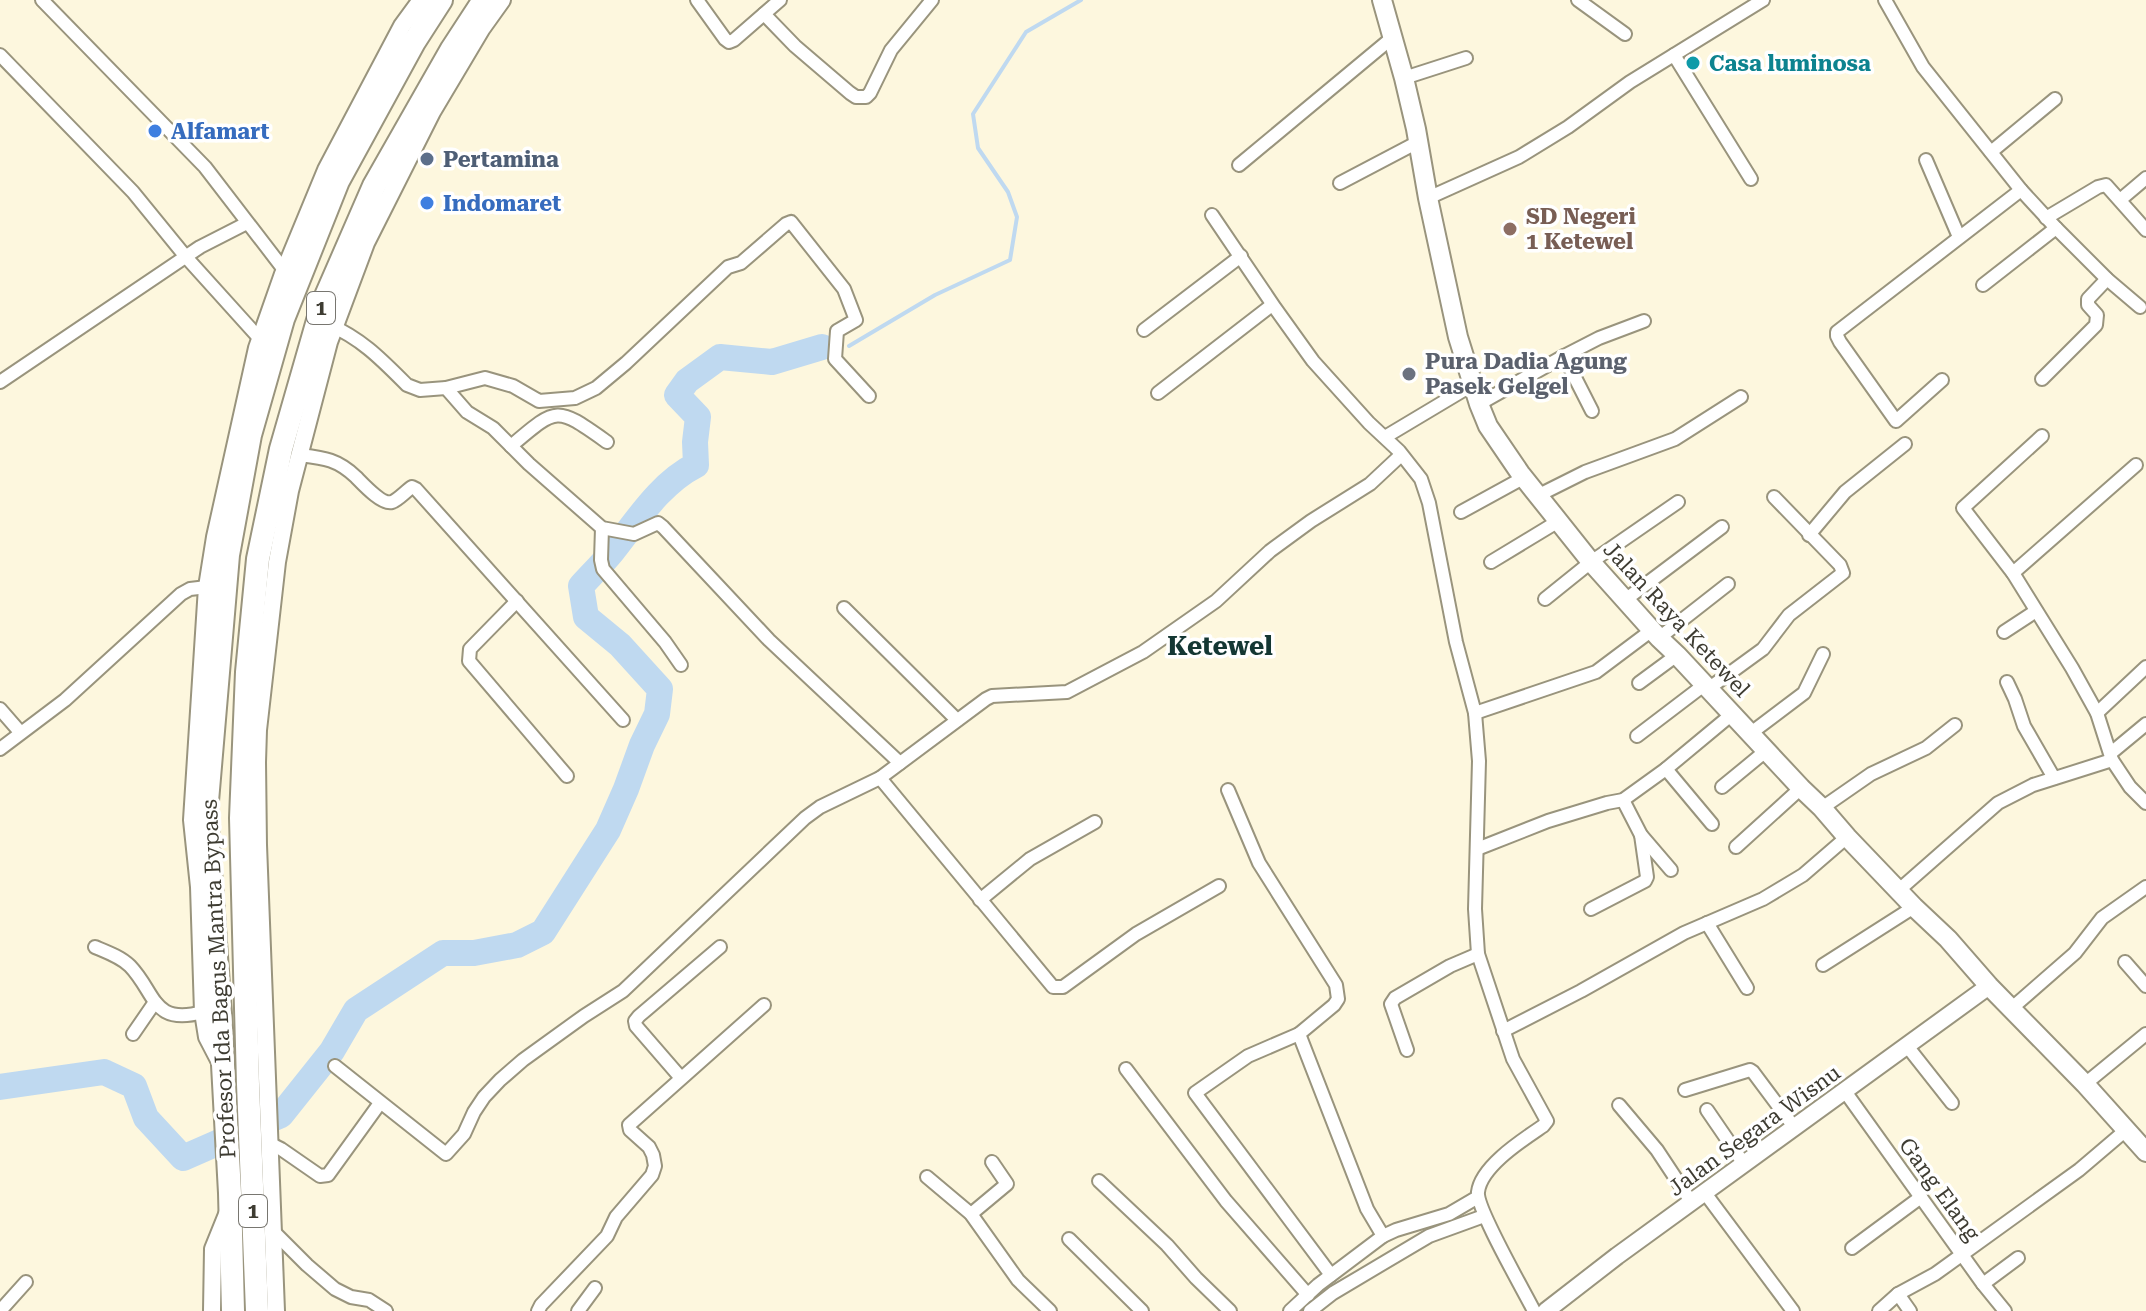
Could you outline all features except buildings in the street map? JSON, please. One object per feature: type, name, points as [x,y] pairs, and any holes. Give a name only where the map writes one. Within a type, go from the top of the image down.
[{"type":"highway","name":"1","points":[[220,648],[228,555],[250,435],[283,319],[338,181],[414,42],[441,0]]},
{"type":"highway","name":"1","points":[[249,649],[258,559],[281,449],[326,323],[323,303],[374,186],[452,49],[484,0]]},
{"type":"highway","points":[[220,648],[249,649]]},
{"type":"highway","name":"Profesor Ida Bagus Mantra Bypass","points":[[220,648],[206,813],[228,1165],[242,1207],[255,1279],[257,1311]]},
{"type":"highway","name":"Profesor Ida Bagus Mantra Bypass","points":[[233,1311],[231,1279],[242,1207],[263,1141],[241,818],[249,649]]},
{"type":"highway","points":[[231,1279],[255,1279]]},
{"type":"main road","name":"Jalan Raya Ketewel","points":[[1382,0],[1404,78],[1458,337],[1479,404],[1500,445],[1557,522],[1656,634],[1914,907],[1948,939],[2146,1152]]},
{"type":"street","points":[[42,0],[205,167],[285,271]]},
{"type":"street","points":[[223,1076],[207,1037],[203,1012],[199,887],[192,820],[207,587],[215,537],[260,339],[285,271],[326,170],[402,26],[421,0]]},
{"type":"street","points":[[257,1084],[258,730],[277,562],[326,323],[432,112],[502,0]]},
{"type":"street","points":[[697,0],[729,42],[780,0]]},
{"type":"street","points":[[764,14],[795,46],[850,93],[856,97],[866,97],[891,50],[932,0]]},
{"type":"street","points":[[1578,0],[1625,34]]},
{"type":"street","points":[[1428,198],[1519,157],[1568,127],[1630,82],[1763,0]]},
{"type":"street","points":[[1885,0],[1923,67],[2021,190],[2107,279],[2140,307]]},
{"type":"street","points":[[1239,165],[1393,37]]},
{"type":"street","points":[[0,55],[133,192],[260,339]]},
{"type":"street","points":[[1674,55],[1751,179]]},
{"type":"street","points":[[1404,78],[1466,58]]},
{"type":"street","points":[[1991,152],[2055,99]]},
{"type":"street","points":[[1340,183],[1418,142]]},
{"type":"street","points":[[1926,160],[1959,237]]},
{"type":"street","points":[[2120,200],[2146,178]]},
{"type":"street","points":[[2046,218],[2102,186],[2109,187],[2146,230]]},
{"type":"street","points":[[1942,380],[1896,421],[1837,336],[1842,327],[2021,190]]},
{"type":"street","points":[[1212,215],[1313,361],[1421,479],[1429,503],[1456,642],[1475,713],[1479,761],[1475,909],[1478,954],[1513,1059],[1547,1121],[1505,1152],[1493,1165],[1478,1188],[1478,1197],[1484,1216],[1534,1311]]},
{"type":"street","points":[[326,323],[371,348],[414,390],[446,388],[485,378],[513,386],[539,401],[575,398],[596,388],[728,267],[741,263],[791,222],[844,289],[856,320],[837,331],[835,359],[869,396]]},
{"type":"street","points":[[0,382],[186,257],[247,223]]},
{"type":"street","points":[[1983,285],[2056,228]]},
{"type":"street","points":[[1144,330],[1241,256]]},
{"type":"street","points":[[2042,379],[2096,325],[2097,315],[2088,305],[2088,299],[2107,279]]},
{"type":"street","points":[[1158,393],[1272,305]]},
{"type":"street","points":[[1479,404],[1599,338],[1644,321]]},
{"type":"street","points":[[1564,356],[1592,411]]},
{"type":"street","points":[[1385,437],[1472,385]]},
{"type":"street","points":[[446,388],[467,412],[493,428],[529,464],[607,529],[634,534],[653,524],[663,527],[769,640],[900,763]]},
{"type":"street","points":[[1537,496],[1585,472],[1675,439],[1741,397]]},
{"type":"street","points":[[511,446],[542,419],[555,414],[574,418],[607,442]]},
{"type":"street","points":[[2042,436],[1963,508],[2013,573],[2072,668],[2097,713],[2112,757],[2130,787],[2146,803]]},
{"type":"street","points":[[1809,535],[1845,492],[1905,444]]},
{"type":"street","points":[[299,455],[331,459],[387,502],[414,488],[623,720]]},
{"type":"street","points":[[335,1066],[446,1154],[464,1134],[484,1097],[523,1060],[623,991],[820,807],[880,778],[992,696],[1067,692],[1143,652],[1216,601],[1270,551],[1370,484],[1401,455]]},
{"type":"street","points":[[2013,573],[2136,465]]},
{"type":"street","points":[[1461,512],[1523,478]]},
{"type":"street","points":[[1637,736],[1763,649],[1789,615],[1841,575],[1842,568],[1774,497]]},
{"type":"street","points":[[1545,599],[1591,562],[1678,502]]},
{"type":"street","points":[[1491,562],[1557,522]]},
{"type":"street","points":[[1625,600],[1722,527]]},
{"type":"street","points":[[607,529],[602,564],[681,665]]},
{"type":"street","points":[[1475,713],[1596,672],[1728,584]]},
{"type":"street","points":[[0,749],[72,693],[181,594],[190,589],[207,587]]},
{"type":"street","points":[[517,601],[470,649],[469,661],[567,776]]},
{"type":"street","points":[[844,608],[957,720]]},
{"type":"street","points":[[2004,632],[2036,611]]},
{"type":"street","points":[[1751,733],[1804,693],[1823,654]]},
{"type":"street","points":[[1639,683],[1677,655]]},
{"type":"street","points":[[2097,713],[2146,667]]},
{"type":"street","points":[[2007,682],[2024,726],[2054,778]]},
{"type":"street","points":[[0,709],[20,732]]},
{"type":"street","points":[[1477,849],[1548,821],[1623,800],[1731,715]]},
{"type":"street","points":[[1899,890],[1998,803],[2033,785],[2112,757],[2146,724]]},
{"type":"street","points":[[1822,808],[1871,774],[1923,749],[1955,725]]},
{"type":"street","points":[[1722,787],[1767,750]]},
{"type":"street","points":[[1666,769],[1712,824]]},
{"type":"street","points":[[880,778],[1053,987],[1063,987],[1136,934],[1219,886]]},
{"type":"street","points":[[1736,847],[1801,788]]},
{"type":"street","points":[[1228,790],[1259,863],[1320,958],[1338,990],[1338,999],[1299,1034],[1248,1056],[1195,1093],[1331,1275]]},
{"type":"street","points":[[1623,800],[1641,835],[1671,870]]},
{"type":"street","points":[[980,900],[1030,859],[1095,822]]},
{"type":"street","points":[[1591,909],[1645,881],[1641,835]]},
{"type":"street","points":[[1503,1031],[1684,933],[1763,899],[1803,875],[1847,837]]},
{"type":"street","points":[[2012,1008],[2075,953],[2102,918],[2146,887]]},
{"type":"street","points":[[1823,965],[1914,907]]},
{"type":"street","points":[[1707,923],[1747,988]]},
{"type":"street","points":[[95,947],[130,966],[155,1002],[169,1014],[203,1012]]},
{"type":"street","points":[[681,1078],[635,1021],[720,947]]},
{"type":"street","points":[[1407,1050],[1391,1004],[1395,998],[1450,966],[1478,954]]},
{"type":"street","points":[[2125,962],[2146,986]]},
{"type":"street","name":"Jalan Segara Wisnu","points":[[1546,1311],[1989,986]]},
{"type":"street","points":[[133,1034],[155,1002]]},
{"type":"street","points":[[538,1311],[607,1236],[616,1217],[652,1175],[655,1166],[653,1155],[629,1125],[764,1005]]},
{"type":"street","points":[[1299,1034],[1367,1209],[1383,1236]]},
{"type":"street","points":[[2085,1084],[2146,1034]]},
{"type":"street","points":[[1907,1046],[1952,1103]]},
{"type":"street","points":[[1126,1069],[1226,1201],[1308,1295]]},
{"type":"street","points":[[1685,1090],[1750,1070],[1794,1127]]},
{"type":"street","name":"Gang Elang","points":[[1844,1090],[2005,1311]]},
{"type":"street","points":[[263,1141],[320,1176],[328,1175],[380,1103]]},
{"type":"street","points":[[1619,1105],[1793,1311]]},
{"type":"street","points":[[1707,1110],[1744,1164]]},
{"type":"street","points":[[1879,1311],[1898,1294],[1935,1274],[2079,1170],[2126,1130]]},
{"type":"street","points":[[263,1141],[276,1311]]},
{"type":"street","points":[[971,1214],[1007,1184],[992,1162]]},
{"type":"street","points":[[927,1177],[971,1214],[1018,1280],[1050,1311]]},
{"type":"street","points":[[1099,1181],[1167,1245],[1230,1311]]},
{"type":"street","points":[[1290,1311],[1383,1236],[1449,1214],[1478,1197]]},
{"type":"street","points":[[1852,1248],[1921,1197]]},
{"type":"street","points":[[212,1311],[213,1249],[242,1207],[272,1230],[335,1289],[351,1297],[369,1300],[386,1311]]},
{"type":"street","points":[[1310,1311],[1333,1293],[1429,1236],[1484,1216]]},
{"type":"street","points":[[1069,1239],[1142,1311]]},
{"type":"street","points":[[1983,1284],[2018,1258]]},
{"type":"street","points":[[0,1311],[26,1282]]},
{"type":"street","points":[[578,1311],[595,1288]]},
{"type":"street","points":[[1898,1294],[1910,1311]]},
{"type":"waterway","points":[[849,346],[935,295],[1010,260],[1017,217],[1008,192],[978,148],[973,114],[1026,32],[1081,0]]},
{"type":"waterway","points":[[0,1087],[104,1072],[134,1086],[146,1118],[183,1158],[281,1115],[332,1051],[356,1010],[443,953],[474,953],[517,945],[543,932],[608,830],[657,714],[660,689],[620,645],[586,617],[581,586],[660,493],[696,465],[698,417],[677,395],[687,381],[720,357],[772,362],[822,347]]},
{"type":"place","name":"Casa luminosa","points":[[1693,63]]},
{"type":"place","name":"Alfamart","points":[[155,131]]},
{"type":"place","name":"Pertamina","points":[[427,159]]},
{"type":"place","name":"Indomaret","points":[[427,203]]},
{"type":"place","name":"SD Negeri 1 Ketewel","points":[[1510,229]]},
{"type":"place","name":"Pura Dadia Agung Pasek Gelgel","points":[[1409,374]]},
{"type":"district","name":"Ketewel","points":[[1220,646]]}]
